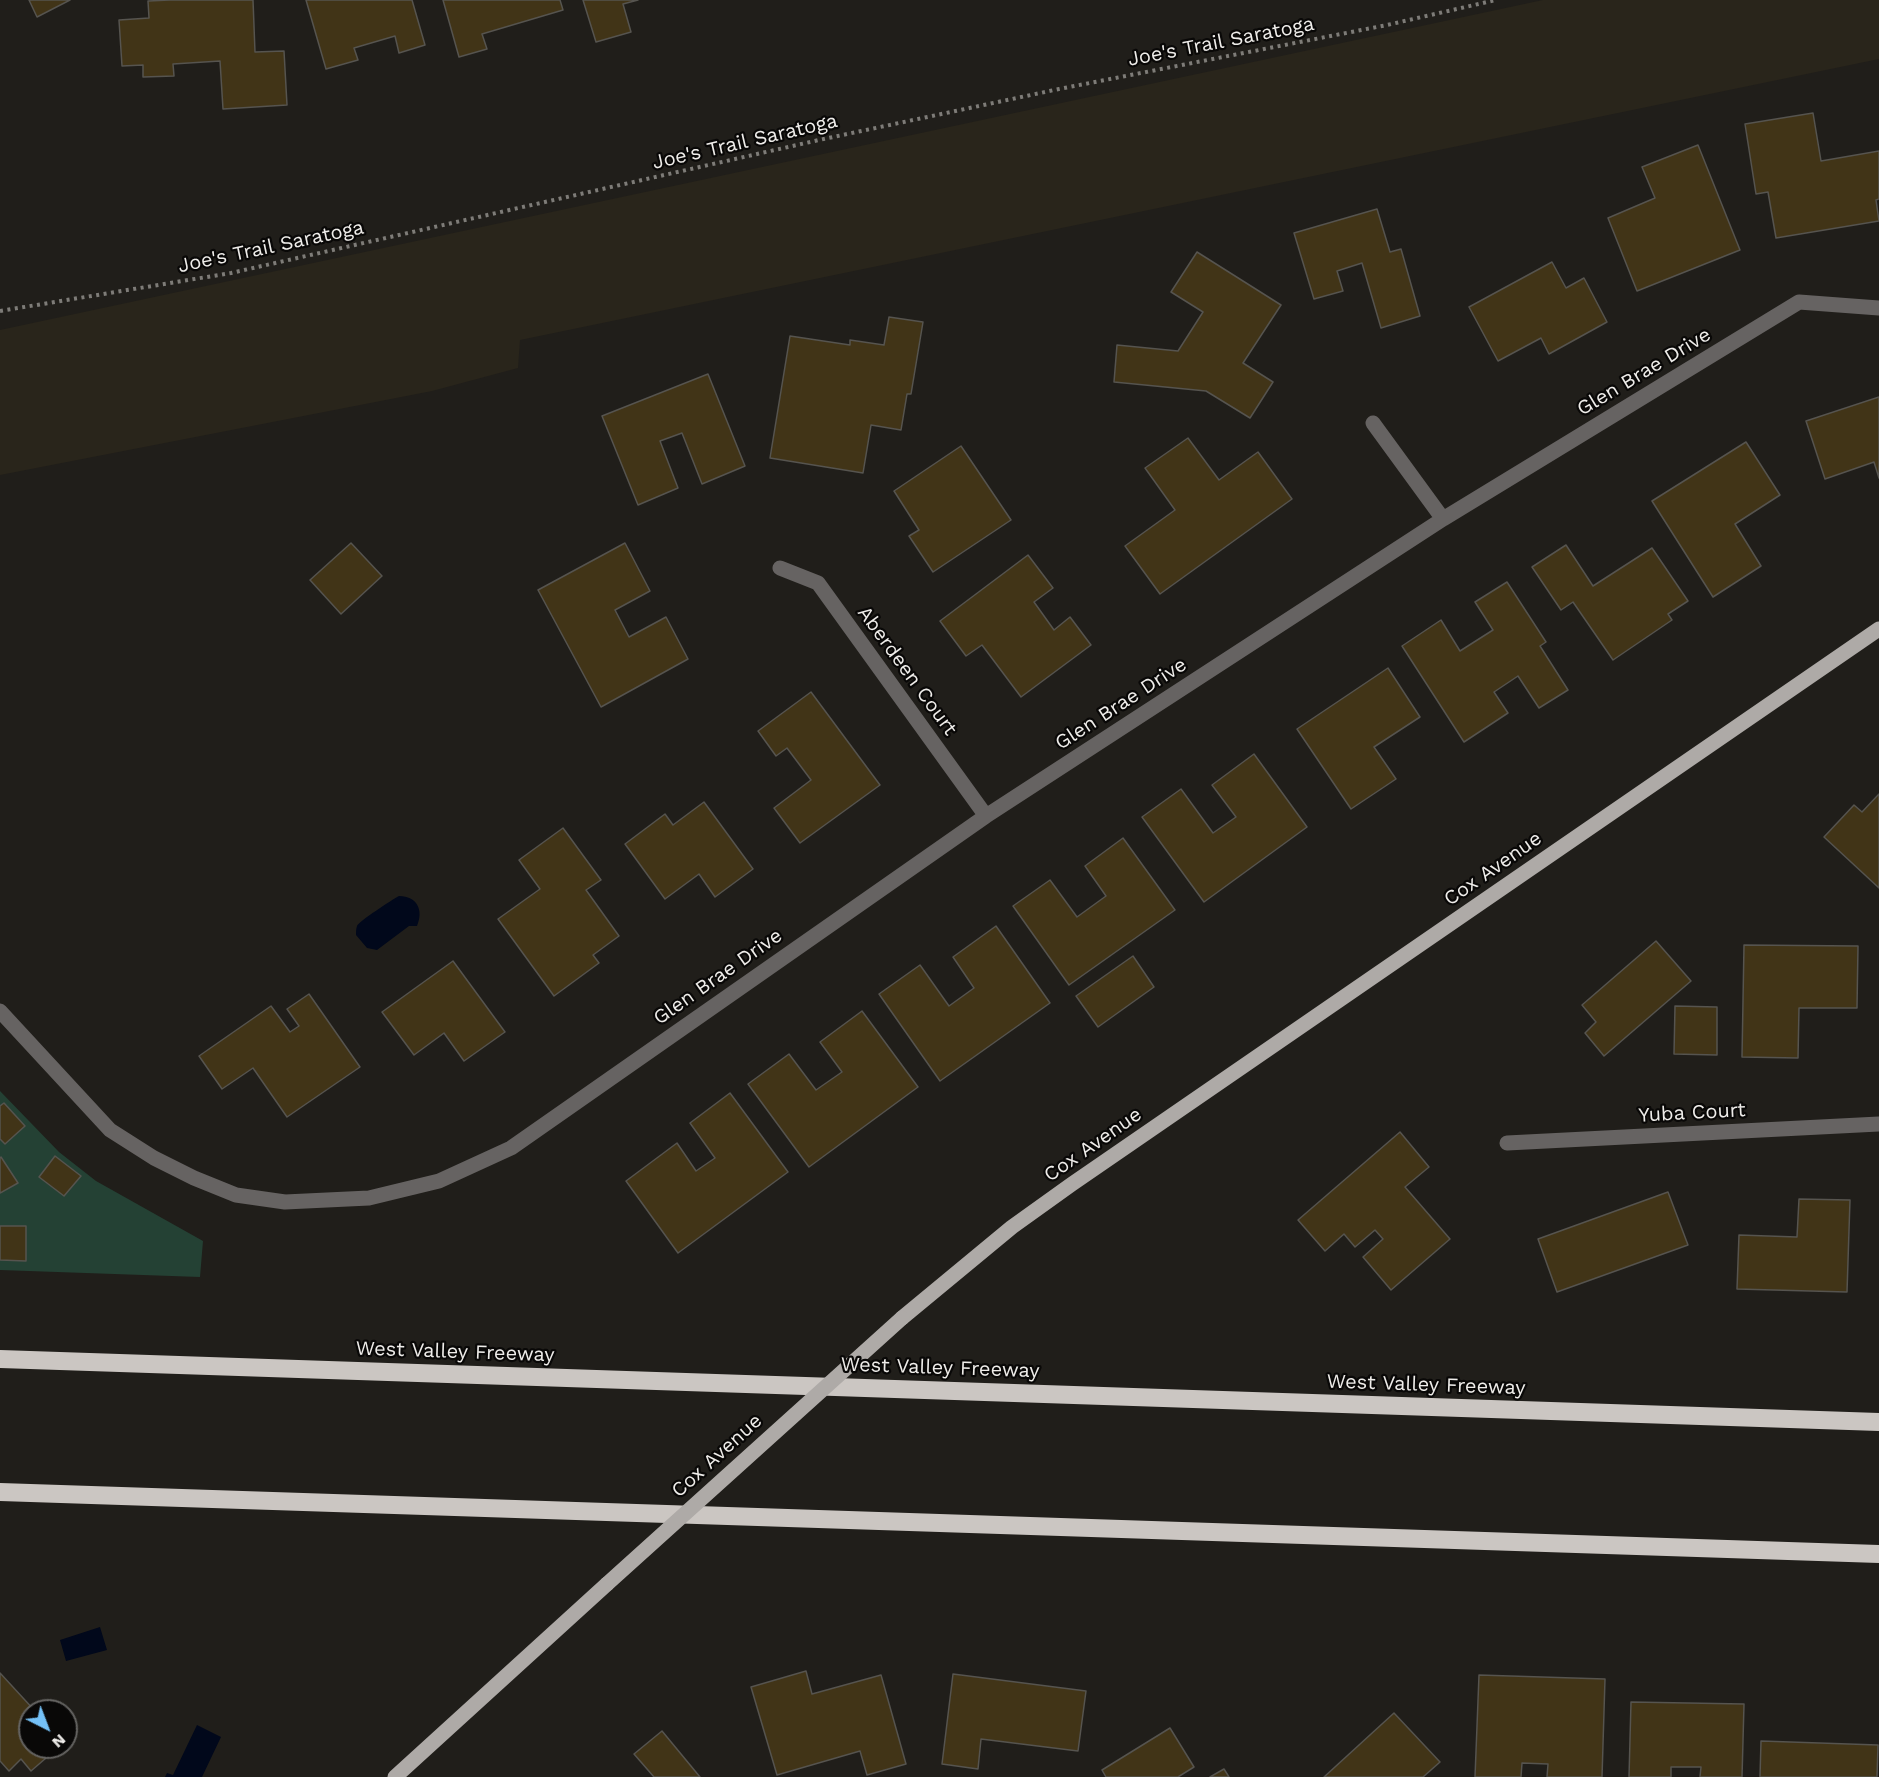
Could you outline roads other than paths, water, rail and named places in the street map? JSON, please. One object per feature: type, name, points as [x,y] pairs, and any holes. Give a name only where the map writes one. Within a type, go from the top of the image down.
[{"type":"highway","name":"West Valley Freeway","points":[[0,1359],[1879,1422]]},
{"type":"highway","points":[[0,1492],[1879,1554]]},
{"type":"main road","name":"Cox Avenue","points":[[395,1777],[902,1318],[1012,1227],[1879,629]]},
{"type":"street","name":"Glen Brae Drive","points":[[0,1011],[110,1130],[154,1158],[236,1195],[285,1202],[369,1198],[439,1180],[511,1148],[986,816],[1443,519],[1799,302],[1879,308]]},
{"type":"street","points":[[1373,423],[1443,519]]},
{"type":"street","name":"Aberdeen Court","points":[[780,568],[818,583],[986,816]]},
{"type":"street","name":"Yuba Court","points":[[1507,1143],[1879,1124]]},
{"type":"water","points":[[399,896],[410,898],[417,905],[420,915],[417,926],[409,926],[377,950],[367,948],[356,935],[357,926]]},
{"type":"water","points":[[100,1627],[107,1650],[66,1661],[60,1640]]},
{"type":"water","points":[[197,1725],[221,1737],[202,1777],[165,1777],[167,1773],[173,1775]]}]
